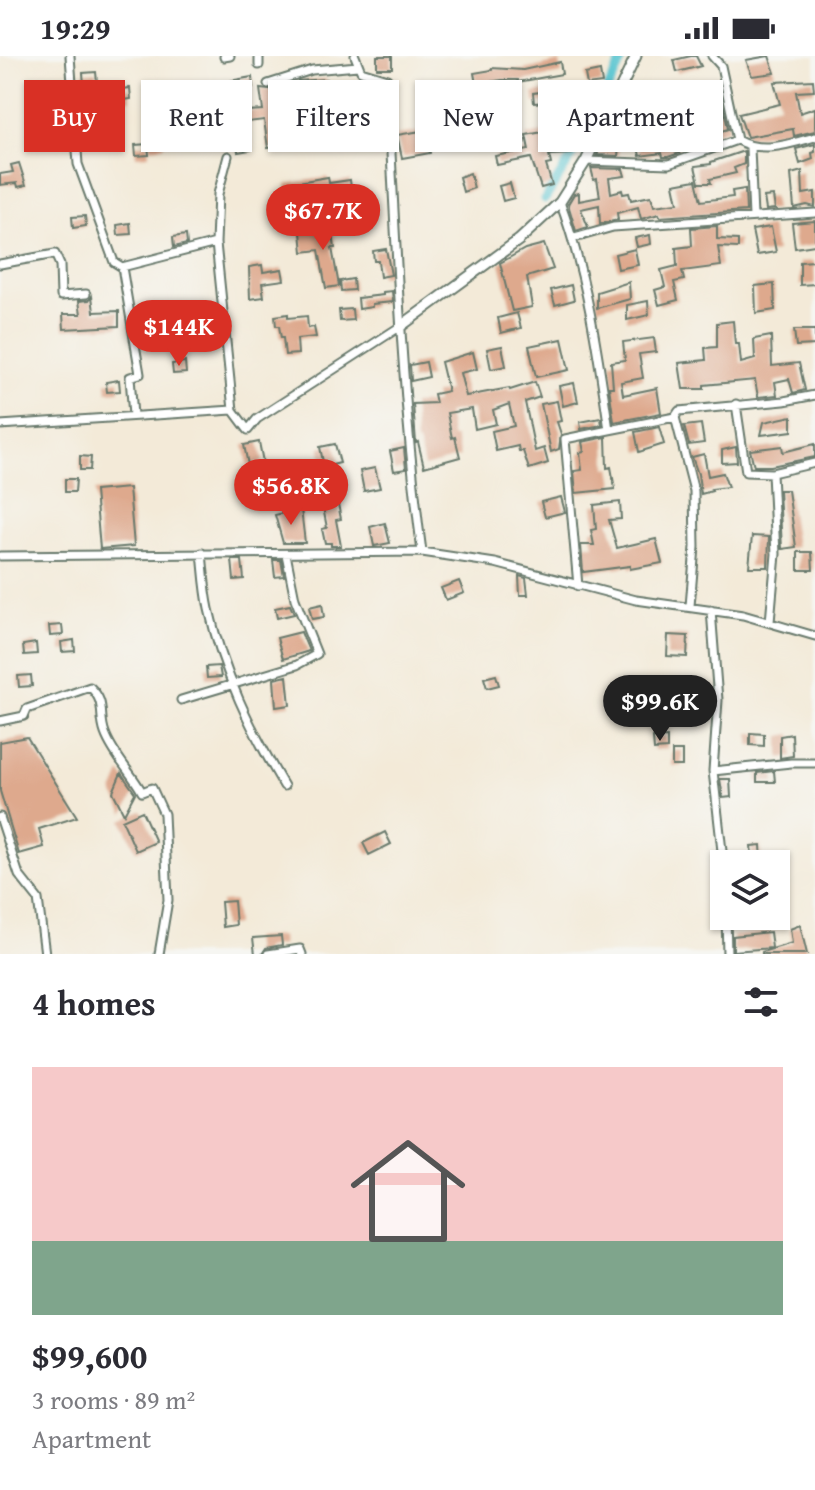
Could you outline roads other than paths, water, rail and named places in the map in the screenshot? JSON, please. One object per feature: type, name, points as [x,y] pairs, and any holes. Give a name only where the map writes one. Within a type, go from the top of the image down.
[{"type":"street","points":[[70,56],[78,164],[114,262],[122,267],[216,243]]},
{"type":"street","points":[[355,56],[358,66],[365,73],[387,79],[410,464],[422,552]]},
{"type":"street","points":[[228,156],[218,194],[216,243],[233,410],[248,430],[257,419],[401,326],[519,240],[560,202],[586,161],[636,56]]},
{"type":"street","points":[[712,56],[721,66],[737,140],[750,148],[785,146],[815,137]]},
{"type":"street","points":[[281,80],[312,70],[358,66]]},
{"type":"street","points":[[586,161],[669,164],[737,140]]},
{"type":"street","points":[[750,148],[753,217]]},
{"type":"street","points":[[560,202],[574,238],[595,330],[609,430]]},
{"type":"street","points":[[574,238],[613,227],[815,213]]},
{"type":"street","points":[[0,264],[55,254],[60,265],[61,296],[86,294]]},
{"type":"street","points":[[122,267],[140,374],[130,377],[133,416]]},
{"type":"street","points":[[578,586],[565,439],[675,417],[679,411],[815,395]]},
{"type":"street","points":[[736,404],[746,472],[772,473],[815,463]]},
{"type":"street","points":[[0,425],[233,410]]},
{"type":"street","points":[[675,417],[694,491],[695,547],[690,606]]},
{"type":"street","points":[[770,622],[776,554],[772,473]]},
{"type":"street","points":[[0,556],[422,552],[495,563],[636,600],[711,610],[770,622],[815,636]]},
{"type":"street","points":[[202,553],[208,608],[231,683],[255,736],[284,786]]},
{"type":"street","points":[[181,700],[297,665],[317,654],[295,599],[286,554]]},
{"type":"street","points":[[711,610],[718,700],[713,771],[722,850]]},
{"type":"street","points":[[0,721],[24,716],[27,709],[90,687],[99,696],[105,733],[120,761],[130,770],[142,792],[152,788],[164,814],[168,900],[159,954]]},
{"type":"street","points":[[713,771],[815,763]]},
{"type":"street","points":[[0,817],[19,875],[38,899],[45,954]]},
{"type":"street","points":[[726,930],[727,954]]},
{"type":"street","points":[[268,954],[300,949],[302,954]]},
{"type":"waterway","points":[[545,199],[582,141],[624,56]]}]
